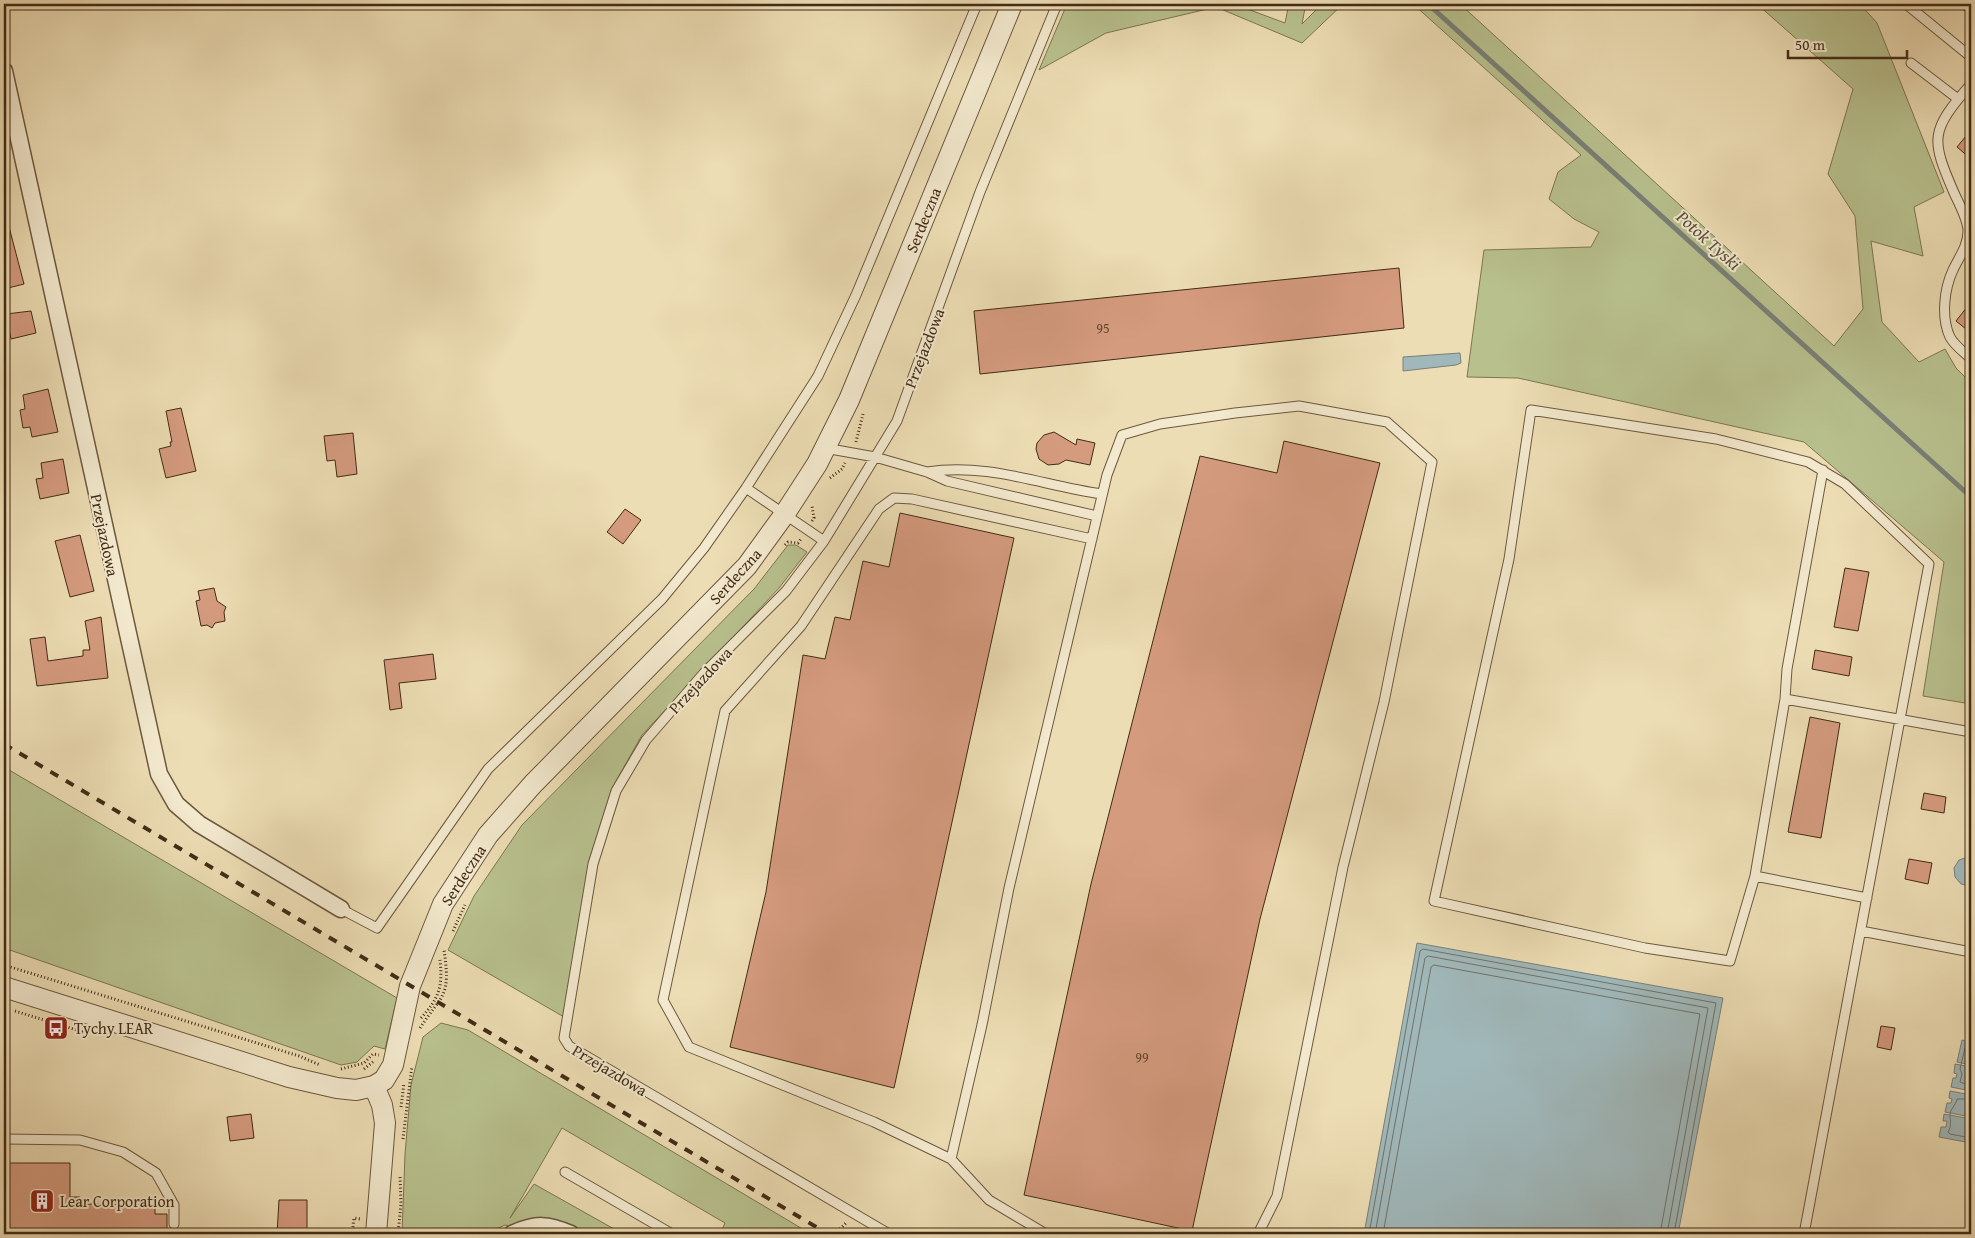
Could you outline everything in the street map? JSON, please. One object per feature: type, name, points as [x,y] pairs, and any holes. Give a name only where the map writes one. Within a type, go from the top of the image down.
[{"type":"street","name":"Serdeczna","points":[[374,1086],[384,1080],[394,1059],[410,986],[443,904],[488,835],[533,784],[747,566],[784,515],[825,448],[848,400],[891,299],[1012,4]]},
{"type":"street","name":"Przejazdowa","points":[[4,71],[159,774],[176,804],[199,824],[341,909]]},
{"type":"street","points":[[4,987],[289,1077],[336,1088],[356,1090],[374,1086],[382,1105],[385,1124],[376,1234]]},
{"type":"street","points":[[512,1234],[529,1227],[552,1226],[571,1234]]},
{"type":"lane","points":[[341,909],[377,928],[488,769],[662,599],[704,548],[746,488],[822,367],[856,295],[978,4]]},
{"type":"lane","name":"Przejazdowa","points":[[889,1234],[569,1046],[564,1038],[593,864],[616,792],[646,740],[704,673],[786,591],[824,541],[896,421],[980,192],[1057,4]]},
{"type":"lane","points":[[1906,4],[1971,57]]},
{"type":"lane","points":[[1964,4],[1971,10]]},
{"type":"lane","points":[[1911,63],[1958,99]]},
{"type":"lane","points":[[1971,84],[1947,112],[1939,128],[1937,148],[1968,230],[1966,246],[1952,272],[1946,294],[1945,319],[1950,338],[1971,359]]},
{"type":"lane","points":[[951,1159],[982,1024],[1009,888],[1102,494],[1122,435],[1160,424],[1299,406],[1388,422],[1432,462],[1384,702],[1343,867],[1277,1196],[1258,1234]]},
{"type":"lane","points":[[1804,1234],[1929,564],[1844,484],[1823,470],[1808,462],[1716,439],[1531,410],[1509,559],[1434,902],[1645,948],[1730,961],[1755,876],[1785,699],[1787,669],[1823,470]]},
{"type":"lane","points":[[825,448],[875,457],[927,472],[947,481],[1097,516]]},
{"type":"lane","points":[[927,472],[948,469],[1022,476],[1065,489],[1102,494]]},
{"type":"lane","points":[[746,488],[824,541]]},
{"type":"lane","points":[[1046,1234],[989,1200],[951,1159],[874,1122],[689,1047],[663,1000],[725,711],[801,626],[879,509],[894,498],[912,499],[1092,539]]},
{"type":"lane","points":[[1785,699],[1901,718],[1971,732]]},
{"type":"lane","points":[[1755,876],[1867,898]]},
{"type":"lane","points":[[1861,931],[1971,952]]},
{"type":"lane","points":[[4,1139],[80,1140],[123,1152],[156,1174],[174,1205],[174,1224]]},
{"type":"lane","points":[[565,1172],[672,1234]]},
{"type":"path","points":[[4,965],[300,1056],[323,1066]]},
{"type":"path","points":[[332,1068],[340,1070],[356,1067],[364,1063],[373,1054],[394,1059]]},
{"type":"path","points":[[835,1234],[854,1214]]},
{"type":"green space","points":[[1067,4],[1234,4],[1285,23],[1288,8],[1282,4],[1299,4],[1305,8],[1302,24],[1322,4],[1343,4],[1302,43],[1216,7],[1106,33],[1039,70]]},
{"type":"green space","points":[[1413,4],[1460,4],[1834,346],[1863,309],[1855,216],[1828,174],[1853,89],[1757,4],[1860,4],[1877,23],[1944,192],[1914,207],[1923,256],[1871,241],[1882,322],[1919,362],[1945,349],[1956,368],[1971,383],[1971,704],[1923,696],[1944,562],[1804,442],[1518,378],[1467,377],[1484,250],[1591,247],[1599,232],[1574,219],[1549,199],[1558,172],[1581,155]]},
{"type":"green space","points":[[788,545],[796,545],[807,552],[779,588],[642,735],[612,788],[589,862],[564,1017],[448,950],[474,896],[522,825],[754,589]]},
{"type":"green space","points":[[4,767],[397,998],[385,1049],[374,1046],[357,1062],[341,1065],[4,948]]},
{"type":"green space","points":[[441,1023],[468,1030],[811,1234],[720,1234],[725,1223],[562,1128],[510,1218],[534,1184],[623,1234],[535,1234],[505,1225],[485,1234],[402,1234],[405,1154],[411,1085],[423,1037]]},
{"type":"water","points":[[1460,353],[1461,363],[1456,365],[1403,371],[1403,357]]},
{"type":"water","points":[[1971,856],[1971,886],[1961,884],[1955,877],[1954,868],[1959,860]]},
{"type":"water","points":[[1417,943],[1723,998],[1678,1234],[1364,1234]]},
{"type":"water","points":[[1962,1040],[1971,1042],[1971,1065],[1957,1062]]},
{"type":"water","points":[[1955,1064],[1971,1067],[1971,1091],[1951,1087],[1953,1078],[1956,1078],[1957,1074],[1954,1073]]},
{"type":"water","points":[[1950,1091],[1971,1095],[1971,1117],[1945,1112],[1947,1103],[1951,1103],[1952,1099],[1949,1098]]},
{"type":"water","points":[[1944,1114],[1971,1119],[1971,1143],[1939,1137],[1941,1127],[1946,1127],[1947,1121],[1943,1121]]},
{"type":"building","points":[[1971,130],[1971,159],[1957,147]]},
{"type":"building","points":[[4,223],[8,223],[24,284],[4,289]]},
{"type":"building","points":[[1399,268],[1404,328],[980,374],[974,311]]},
{"type":"building","points":[[1971,302],[1971,333],[1956,321]]},
{"type":"building","points":[[31,311],[36,333],[11,339],[6,314]]},
{"type":"building","points":[[48,389],[58,432],[32,437],[30,427],[23,428],[20,410],[25,409],[23,395]]},
{"type":"building","points":[[181,408],[196,471],[166,478],[159,449],[171,446],[170,442],[172,442],[166,411]]},
{"type":"building","points":[[1054,432],[1076,445],[1077,439],[1095,443],[1090,465],[1066,460],[1059,464],[1048,465],[1039,459],[1036,449],[1037,443],[1044,435]]},
{"type":"building","points":[[353,433],[357,474],[337,477],[335,460],[327,461],[324,436]]},
{"type":"building","points":[[1284,441],[1380,463],[1260,919],[1192,1231],[1024,1195],[1091,884],[1200,456],[1277,473]]},
{"type":"building","points":[[63,459],[69,493],[40,499],[36,479],[43,478],[41,463]]},
{"type":"building","points":[[625,509],[641,520],[623,544],[607,532]]},
{"type":"building","points":[[900,513],[1014,538],[894,1088],[730,1047],[766,892],[803,655],[825,659],[835,617],[850,620],[863,561],[889,567]]},
{"type":"building","points":[[80,535],[94,591],[70,597],[55,541]]},
{"type":"building","points":[[1845,568],[1869,572],[1858,631],[1834,627]]},
{"type":"building","points":[[214,588],[217,601],[226,607],[224,612],[225,621],[215,623],[212,628],[207,625],[201,626],[196,601],[200,600],[198,591]]},
{"type":"building","points":[[101,617],[108,678],[37,686],[30,639],[45,637],[48,661],[83,656],[83,650],[90,650],[85,621]]},
{"type":"building","points":[[1815,650],[1852,657],[1849,676],[1812,669]]},
{"type":"building","points":[[433,654],[436,679],[399,683],[402,708],[390,710],[384,660]]},
{"type":"building","points":[[1810,717],[1840,723],[1821,838],[1788,832]]},
{"type":"building","points":[[1924,793],[1946,797],[1944,813],[1921,809]]},
{"type":"building","points":[[1909,859],[1932,863],[1928,884],[1905,879]]},
{"type":"building","points":[[1881,1026],[1895,1028],[1891,1050],[1877,1047]]},
{"type":"building","points":[[251,1114],[254,1138],[230,1141],[227,1117]]},
{"type":"building","name":"Lear Corporation","points":[[4,1163],[70,1163],[70,1197],[80,1197],[80,1204],[155,1204],[155,1214],[167,1214],[167,1234],[4,1234]]},
{"type":"building","points":[[279,1200],[307,1200],[307,1234],[277,1234]]},
{"type":"waterway","name":"Potok Tyski","points":[[1428,4],[1971,497]]},
{"type":"railway","points":[[4,744],[828,1234]]},
{"type":"place","name":"Tychy LEAR","points":[[56,1028]]},
{"type":"place","name":"Lear Corporation","points":[[42,1201]]}]
